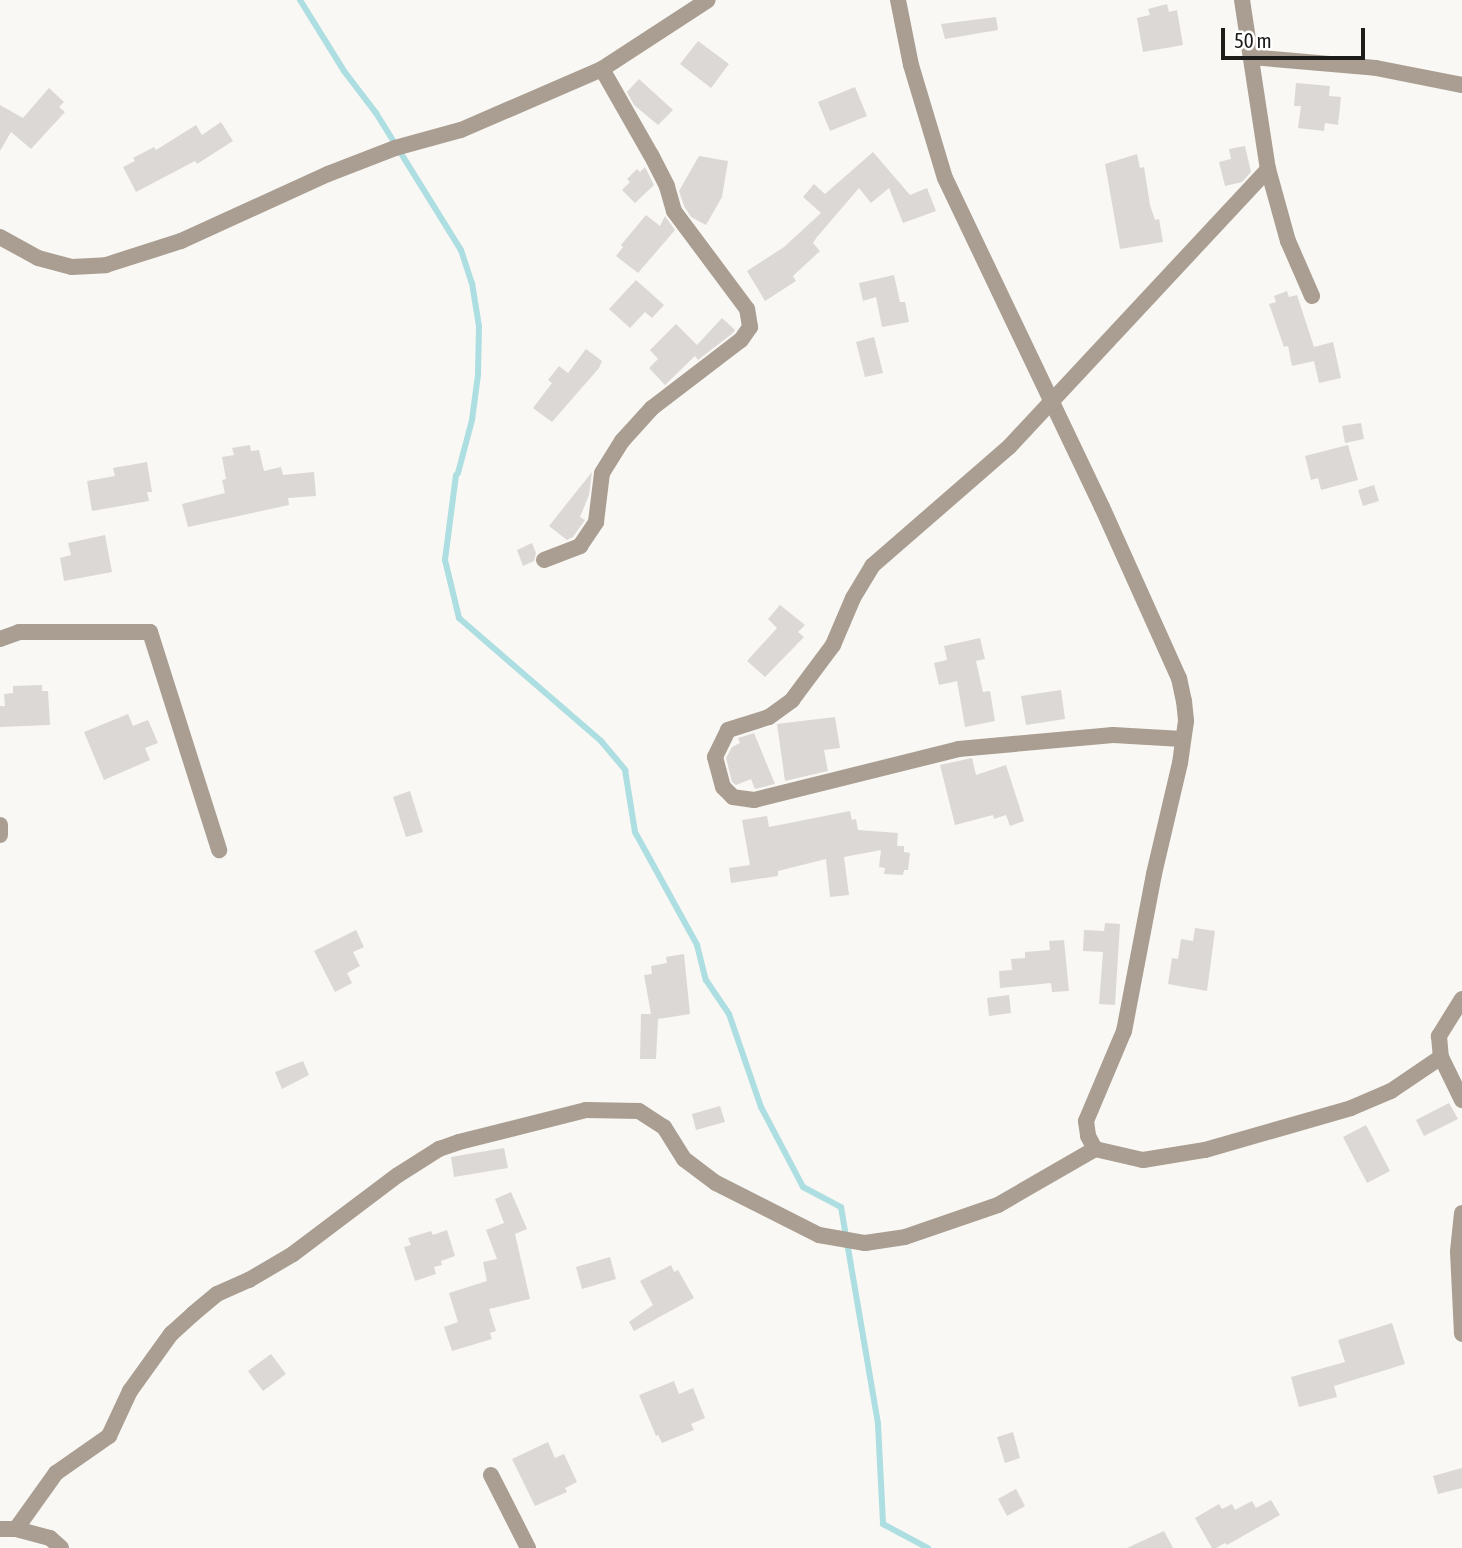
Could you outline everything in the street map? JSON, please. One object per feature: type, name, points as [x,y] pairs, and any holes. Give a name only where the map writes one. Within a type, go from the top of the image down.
[{"type":"street","points":[[0,237],[38,258],[72,267],[106,265],[181,241],[328,174],[395,148],[461,130],[602,69],[708,0]]},
{"type":"street","points":[[898,0],[911,65],[945,178],[1019,329],[1050,402],[1179,678],[1186,721],[1180,763],[1154,874],[1124,1031],[1086,1121],[1088,1136],[1096,1149]]},
{"type":"street","points":[[1242,0],[1268,169],[1289,241],[1312,296]]},
{"type":"street","points":[[1251,57],[1376,68],[1462,85]]},
{"type":"street","points":[[544,560],[580,546],[596,522],[602,472],[622,441],[652,408],[741,340],[750,327],[747,309],[674,211],[667,186],[652,155],[602,69]]},
{"type":"street","points":[[1182,739],[1113,735],[959,749],[754,800],[733,797],[719,776],[715,757],[728,730],[769,717],[792,700],[833,645],[853,598],[872,566],[1009,447],[1268,169]]},
{"type":"street","points":[[0,639],[19,632],[150,632],[219,850]]},
{"type":"street","points":[[0,825],[0,835]]},
{"type":"street","points":[[1462,999],[1439,1036],[1441,1057],[1462,1100]]},
{"type":"street","points":[[61,1548],[50,1538],[8,1529],[56,1473],[108,1436],[130,1391],[172,1334],[217,1294],[249,1280],[293,1254],[398,1175],[449,1145],[534,1121],[586,1110],[639,1111],[664,1127],[684,1159],[716,1183],[819,1234],[865,1242],[905,1237],[998,1205],[1096,1149],[1143,1160],[1171,1157],[1297,1126],[1391,1091],[1441,1057]]},
{"type":"street","points":[[1462,1213],[1458,1252],[1462,1334]]},
{"type":"street","points":[[491,1475],[528,1548]]},
{"type":"building","points":[[1167,4],[1169,12],[1177,10],[1183,45],[1143,52],[1137,18],[1150,15],[1148,9]]},
{"type":"building","points":[[996,17],[998,30],[945,39],[941,24]]},
{"type":"building","points":[[698,41],[729,64],[711,88],[680,64]]},
{"type":"building","points":[[639,79],[673,110],[658,125],[634,105],[627,92]]},
{"type":"building","points":[[1296,83],[1330,86],[1329,96],[1341,97],[1338,125],[1325,123],[1324,131],[1298,128],[1301,106],[1294,106]]},
{"type":"building","points":[[855,87],[867,116],[830,131],[818,102]]},
{"type":"building","points":[[49,88],[64,102],[59,107],[65,112],[31,149],[11,132],[0,151],[0,105],[23,118]]},
{"type":"building","points":[[221,122],[233,141],[197,164],[195,161],[136,192],[123,167],[135,161],[133,158],[154,147],[156,150],[196,125],[202,135]]},
{"type":"building","points":[[1245,146],[1251,172],[1242,182],[1225,186],[1219,162],[1231,159],[1229,149]]},
{"type":"building","points":[[873,152],[910,195],[927,188],[936,211],[903,223],[889,188],[871,203],[859,188],[817,237],[813,243],[820,251],[793,276],[796,281],[765,301],[747,271],[784,247],[821,213],[803,197],[814,184],[825,194]]},
{"type":"building","points":[[1137,154],[1140,168],[1144,167],[1150,205],[1155,220],[1159,219],[1163,242],[1120,249],[1105,164]]},
{"type":"building","points":[[699,156],[728,161],[722,197],[706,225],[691,217],[679,191]]},
{"type":"building","points":[[645,167],[654,185],[635,203],[622,190],[630,182],[627,179],[637,169],[640,172]]},
{"type":"building","points":[[646,215],[660,226],[665,216],[675,230],[638,273],[616,256],[623,247],[621,245]]},
{"type":"building","points":[[894,275],[900,302],[905,302],[909,322],[882,327],[876,297],[863,301],[859,283]]},
{"type":"building","points":[[636,280],[664,305],[652,318],[645,312],[630,328],[609,309]]},
{"type":"building","points":[[1287,291],[1289,297],[1297,295],[1314,347],[1333,342],[1341,378],[1319,383],[1314,361],[1292,366],[1288,346],[1284,347],[1269,304],[1276,302],[1274,296]]},
{"type":"building","points":[[722,318],[735,330],[733,333],[698,360],[695,356],[665,385],[649,368],[658,359],[650,350],[676,324],[697,345]]},
{"type":"building","points":[[874,337],[883,373],[865,377],[856,342]]},
{"type":"building","points":[[586,349],[602,361],[599,368],[552,422],[533,408],[552,383],[548,380],[559,366],[568,373]]},
{"type":"building","points":[[1361,423],[1364,439],[1345,443],[1342,426]]},
{"type":"building","points":[[250,445],[251,451],[259,450],[264,471],[281,467],[283,475],[314,472],[316,496],[288,498],[289,505],[188,527],[182,504],[225,493],[222,480],[226,479],[222,457],[234,455],[232,448]]},
{"type":"building","points":[[1348,445],[1358,480],[1321,490],[1318,478],[1311,480],[1305,456]]},
{"type":"building","points":[[147,462],[152,492],[147,492],[149,501],[92,511],[87,481],[115,476],[113,468]]},
{"type":"building","points":[[592,472],[589,495],[580,517],[585,520],[573,537],[567,540],[549,526]]},
{"type":"building","points":[[1374,485],[1379,501],[1363,506],[1358,490]]},
{"type":"building","points":[[105,535],[112,572],[64,581],[60,558],[71,555],[68,543]]},
{"type":"building","points":[[532,543],[536,553],[534,561],[523,566],[517,550]]},
{"type":"building","points":[[780,605],[805,625],[798,632],[804,637],[765,677],[747,661],[777,628],[768,619]]},
{"type":"building","points":[[980,638],[985,659],[976,661],[983,692],[990,691],[995,721],[965,727],[957,681],[939,685],[934,663],[947,660],[944,646]]},
{"type":"building","points":[[42,685],[42,691],[48,691],[50,725],[0,727],[0,706],[5,706],[4,694],[13,693],[13,686]]},
{"type":"building","points":[[1061,690],[1065,719],[1026,725],[1021,696]]},
{"type":"building","points":[[128,714],[133,726],[148,720],[158,743],[145,748],[150,760],[104,780],[84,732]]},
{"type":"building","points":[[835,717],[840,748],[824,750],[828,771],[785,781],[777,724]]},
{"type":"building","points":[[754,733],[775,784],[755,789],[751,779],[736,785],[732,782],[726,758],[732,747],[740,743],[738,738]]},
{"type":"building","points":[[972,758],[976,775],[1006,765],[1024,821],[1010,826],[1006,815],[994,819],[993,815],[955,825],[940,765]]},
{"type":"building","points":[[410,791],[423,832],[406,837],[393,797]]},
{"type":"building","points":[[850,811],[852,820],[856,819],[858,830],[898,833],[897,846],[904,846],[904,852],[910,853],[908,870],[904,870],[903,875],[884,874],[885,868],[879,867],[881,850],[844,857],[849,895],[830,897],[826,859],[778,871],[778,876],[731,883],[729,868],[750,865],[742,820],[767,816],[769,827]]},
{"type":"building","points":[[1105,923],[1120,924],[1115,1005],[1099,1004],[1103,952],[1083,951],[1084,930],[1104,931]]},
{"type":"building","points":[[1195,928],[1215,931],[1207,991],[1168,984],[1172,958],[1178,959],[1181,939],[1193,941]]},
{"type":"building","points":[[356,930],[364,947],[353,952],[360,966],[347,973],[352,983],[335,992],[314,951]]},
{"type":"building","points":[[1064,940],[1069,991],[1052,992],[1051,983],[1000,988],[999,971],[1012,970],[1011,959],[1025,958],[1025,952],[1050,950],[1049,941]]},
{"type":"building","points":[[684,954],[690,1014],[658,1019],[656,1059],[640,1059],[641,1014],[651,1014],[644,975],[652,974],[651,966],[667,963],[666,957]]},
{"type":"building","points":[[1009,995],[1011,1013],[989,1016],[987,998]]},
{"type":"building","points":[[303,1061],[309,1075],[282,1089],[275,1072]]},
{"type":"building","points":[[1449,1103],[1458,1119],[1424,1136],[1416,1120]]},
{"type":"building","points":[[720,1106],[725,1122],[696,1130],[692,1114]]},
{"type":"building","points":[[1366,1125],[1390,1171],[1367,1183],[1343,1137]]},
{"type":"building","points":[[504,1148],[508,1168],[454,1177],[451,1157]]},
{"type":"building","points":[[511,1192],[527,1229],[515,1234],[530,1299],[489,1309],[496,1331],[490,1333],[492,1339],[452,1351],[444,1327],[458,1322],[449,1293],[487,1281],[483,1262],[497,1259],[486,1230],[504,1223],[495,1199]]},
{"type":"building","points":[[447,1230],[455,1256],[434,1267],[436,1274],[415,1281],[404,1247],[411,1245],[408,1238],[431,1231],[433,1235]]},
{"type":"building","points":[[610,1257],[616,1279],[582,1289],[576,1267]]},
{"type":"building","points":[[671,1265],[674,1272],[678,1270],[694,1298],[634,1331],[629,1322],[653,1305],[640,1281]]},
{"type":"building","points":[[1392,1323],[1405,1364],[1334,1386],[1337,1397],[1299,1407],[1291,1377],[1345,1362],[1338,1340]]},
{"type":"building","points":[[271,1354],[286,1374],[263,1391],[248,1371]]},
{"type":"building","points":[[674,1381],[679,1394],[693,1388],[705,1418],[691,1424],[694,1430],[662,1443],[658,1435],[656,1436],[639,1395]]},
{"type":"building","points":[[1013,1432],[1020,1458],[1005,1463],[997,1437]]},
{"type":"building","points":[[548,1442],[555,1458],[564,1454],[577,1482],[565,1488],[567,1492],[535,1506],[512,1459]]},
{"type":"building","points":[[1462,1468],[1462,1488],[1438,1494],[1433,1476]]},
{"type":"building","points":[[1016,1489],[1025,1506],[1007,1516],[998,1499]]},
{"type":"building","points":[[1271,1500],[1280,1515],[1227,1545],[1225,1543],[1216,1548],[1212,1548],[1195,1518],[1219,1504],[1222,1509],[1232,1504],[1235,1510],[1252,1501],[1256,1508]]},
{"type":"building","points":[[1164,1531],[1173,1548],[1127,1548]]},
{"type":"waterway","points":[[300,0],[344,71],[376,113],[461,250],[472,283],[479,326],[478,375],[472,420],[458,473]]},
{"type":"waterway","points":[[456,475],[445,560],[459,618],[601,741],[625,770],[635,832],[697,945],[706,980],[729,1014],[761,1107],[803,1187],[841,1207],[878,1424],[883,1524],[928,1548]]}]
